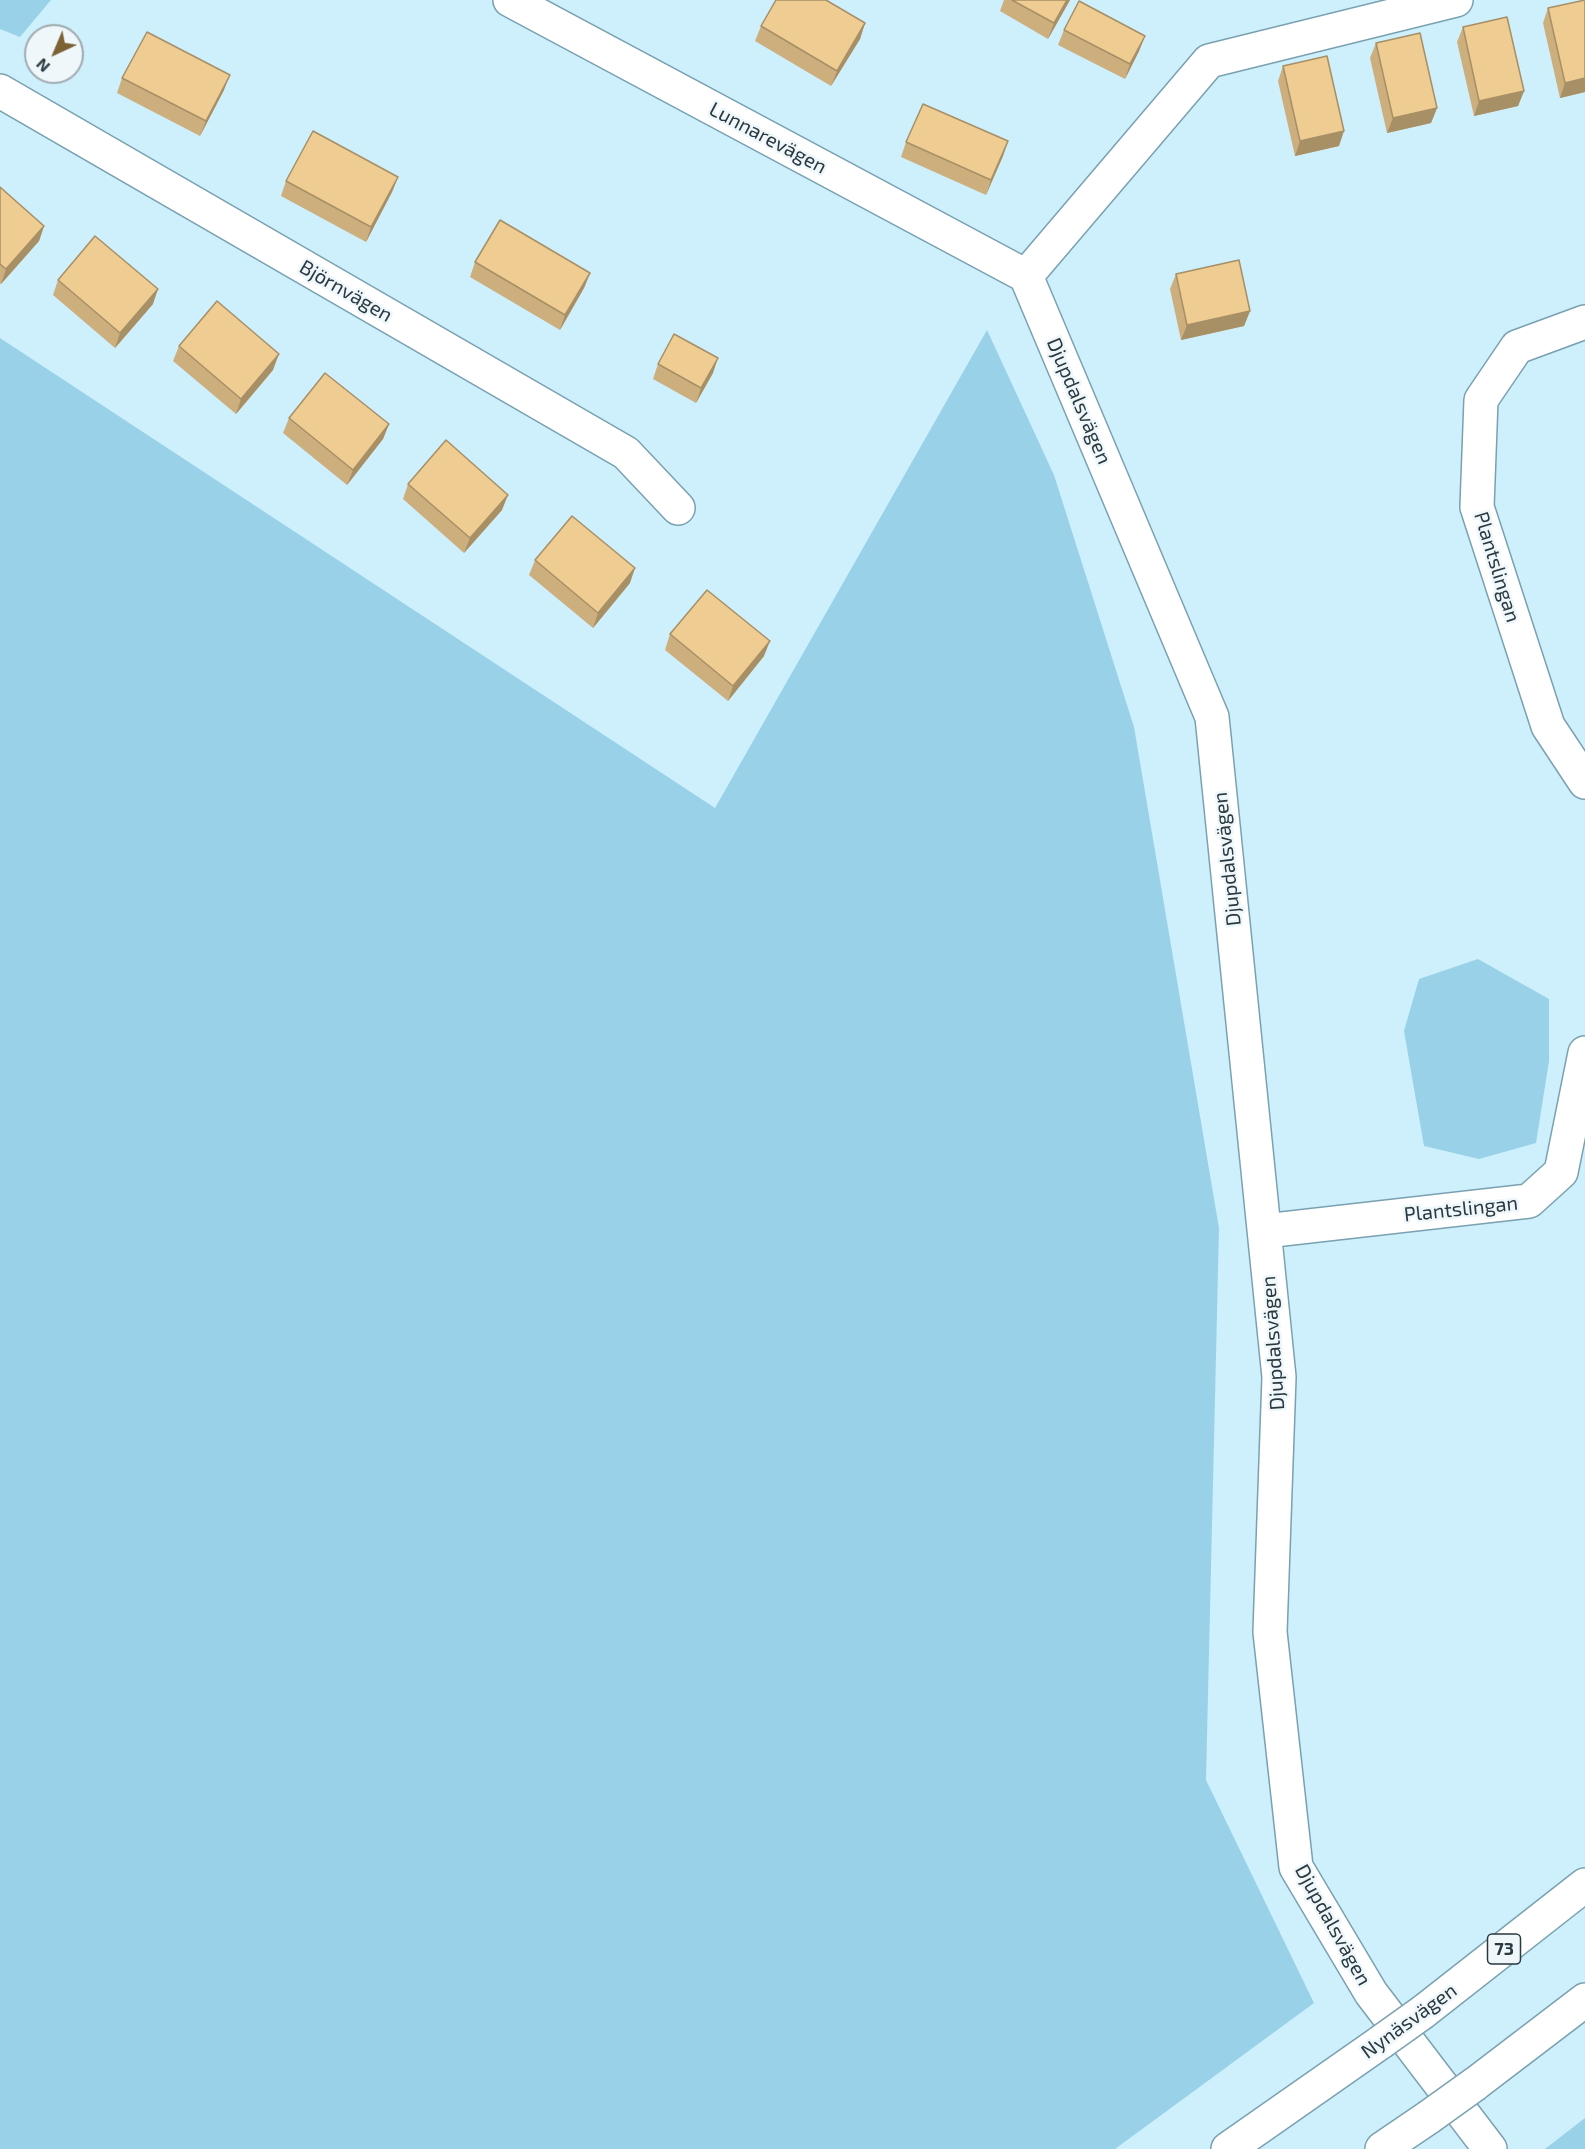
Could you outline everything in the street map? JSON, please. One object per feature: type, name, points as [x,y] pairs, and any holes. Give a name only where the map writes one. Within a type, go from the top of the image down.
[{"type":"main road","name":"Lunnarevägen","points":[[510,0],[1026,276]]},
{"type":"main road","points":[[1026,276],[1209,61],[1456,0]]},
{"type":"main road","name":"Björnvägen","points":[[0,91],[626,453],[678,508]]},
{"type":"main road","name":"Djupdalsvägen","points":[[1026,276],[1212,717],[1280,1377],[1270,1632],[1296,1867],[1371,1993],[1490,2149]]},
{"type":"main road","name":"Plantslingan","points":[[1585,322],[1517,347],[1481,400],[1477,507],[1548,726],[1585,782]]},
{"type":"main road","name":"Plantslingan","points":[[1265,1231],[1529,1201],[1561,1172],[1585,1053]]},
{"type":"main road","name":"Nynäsvägen","points":[[1228,2149],[1423,2012],[1585,1885]]},
{"type":"main road","points":[[1382,2149],[1475,2084],[1585,2000]]},
{"type":"shaded area","points":[[0,0],[51,0],[31,24],[24,24],[24,32],[20,37],[0,29]]},
{"type":"shaded area","points":[[987,330],[1054,475],[1134,727],[1219,1228],[1206,1780],[1314,2003],[1115,2149],[0,2149],[0,338],[715,808]]},
{"type":"shaded area","points":[[1478,959],[1549,999],[1549,1061],[1536,1143],[1479,1159],[1424,1146],[1404,1031],[1419,979]]},
{"type":"shaded area","points":[[1585,2118],[1585,2149],[1545,2149]]},
{"type":"building","points":[[776,0],[826,0],[865,23],[837,71],[761,26]]},
{"type":"building","points":[[1012,0],[1067,0],[1054,23]]},
{"type":"building","points":[[1585,0],[1585,78],[1565,83],[1548,8]]},
{"type":"building","points":[[1079,1],[1145,36],[1130,64],[1064,30]]},
{"type":"building","points":[[1507,17],[1524,91],[1479,101],[1463,27]]},
{"type":"building","points":[[147,32],[230,75],[206,121],[122,78]]},
{"type":"building","points":[[1420,33],[1437,108],[1393,118],[1376,43]]},
{"type":"building","points":[[1327,56],[1344,131],[1300,141],[1283,66]]},
{"type":"building","points":[[923,104],[1008,141],[991,180],[906,142]]},
{"type":"building","points":[[313,131],[398,177],[371,227],[286,181]]},
{"type":"building","points":[[0,187],[44,226],[6,269],[0,264]]},
{"type":"building","points":[[500,220],[590,273],[565,315],[475,262]]},
{"type":"building","points":[[95,236],[158,289],[120,333],[58,280]]},
{"type":"building","points":[[1239,260],[1250,311],[1187,325],[1176,274]]},
{"type":"building","points":[[217,301],[279,354],[241,399],[179,346]]},
{"type":"building","points":[[674,334],[718,358],[701,388],[658,364]]},
{"type":"building","points":[[325,373],[389,424],[353,470],[289,418]]},
{"type":"building","points":[[446,440],[508,495],[470,538],[408,484]]},
{"type":"building","points":[[572,516],[635,568],[598,613],[535,560]]},
{"type":"building","points":[[707,590],[770,641],[733,686],[670,634]]}]
